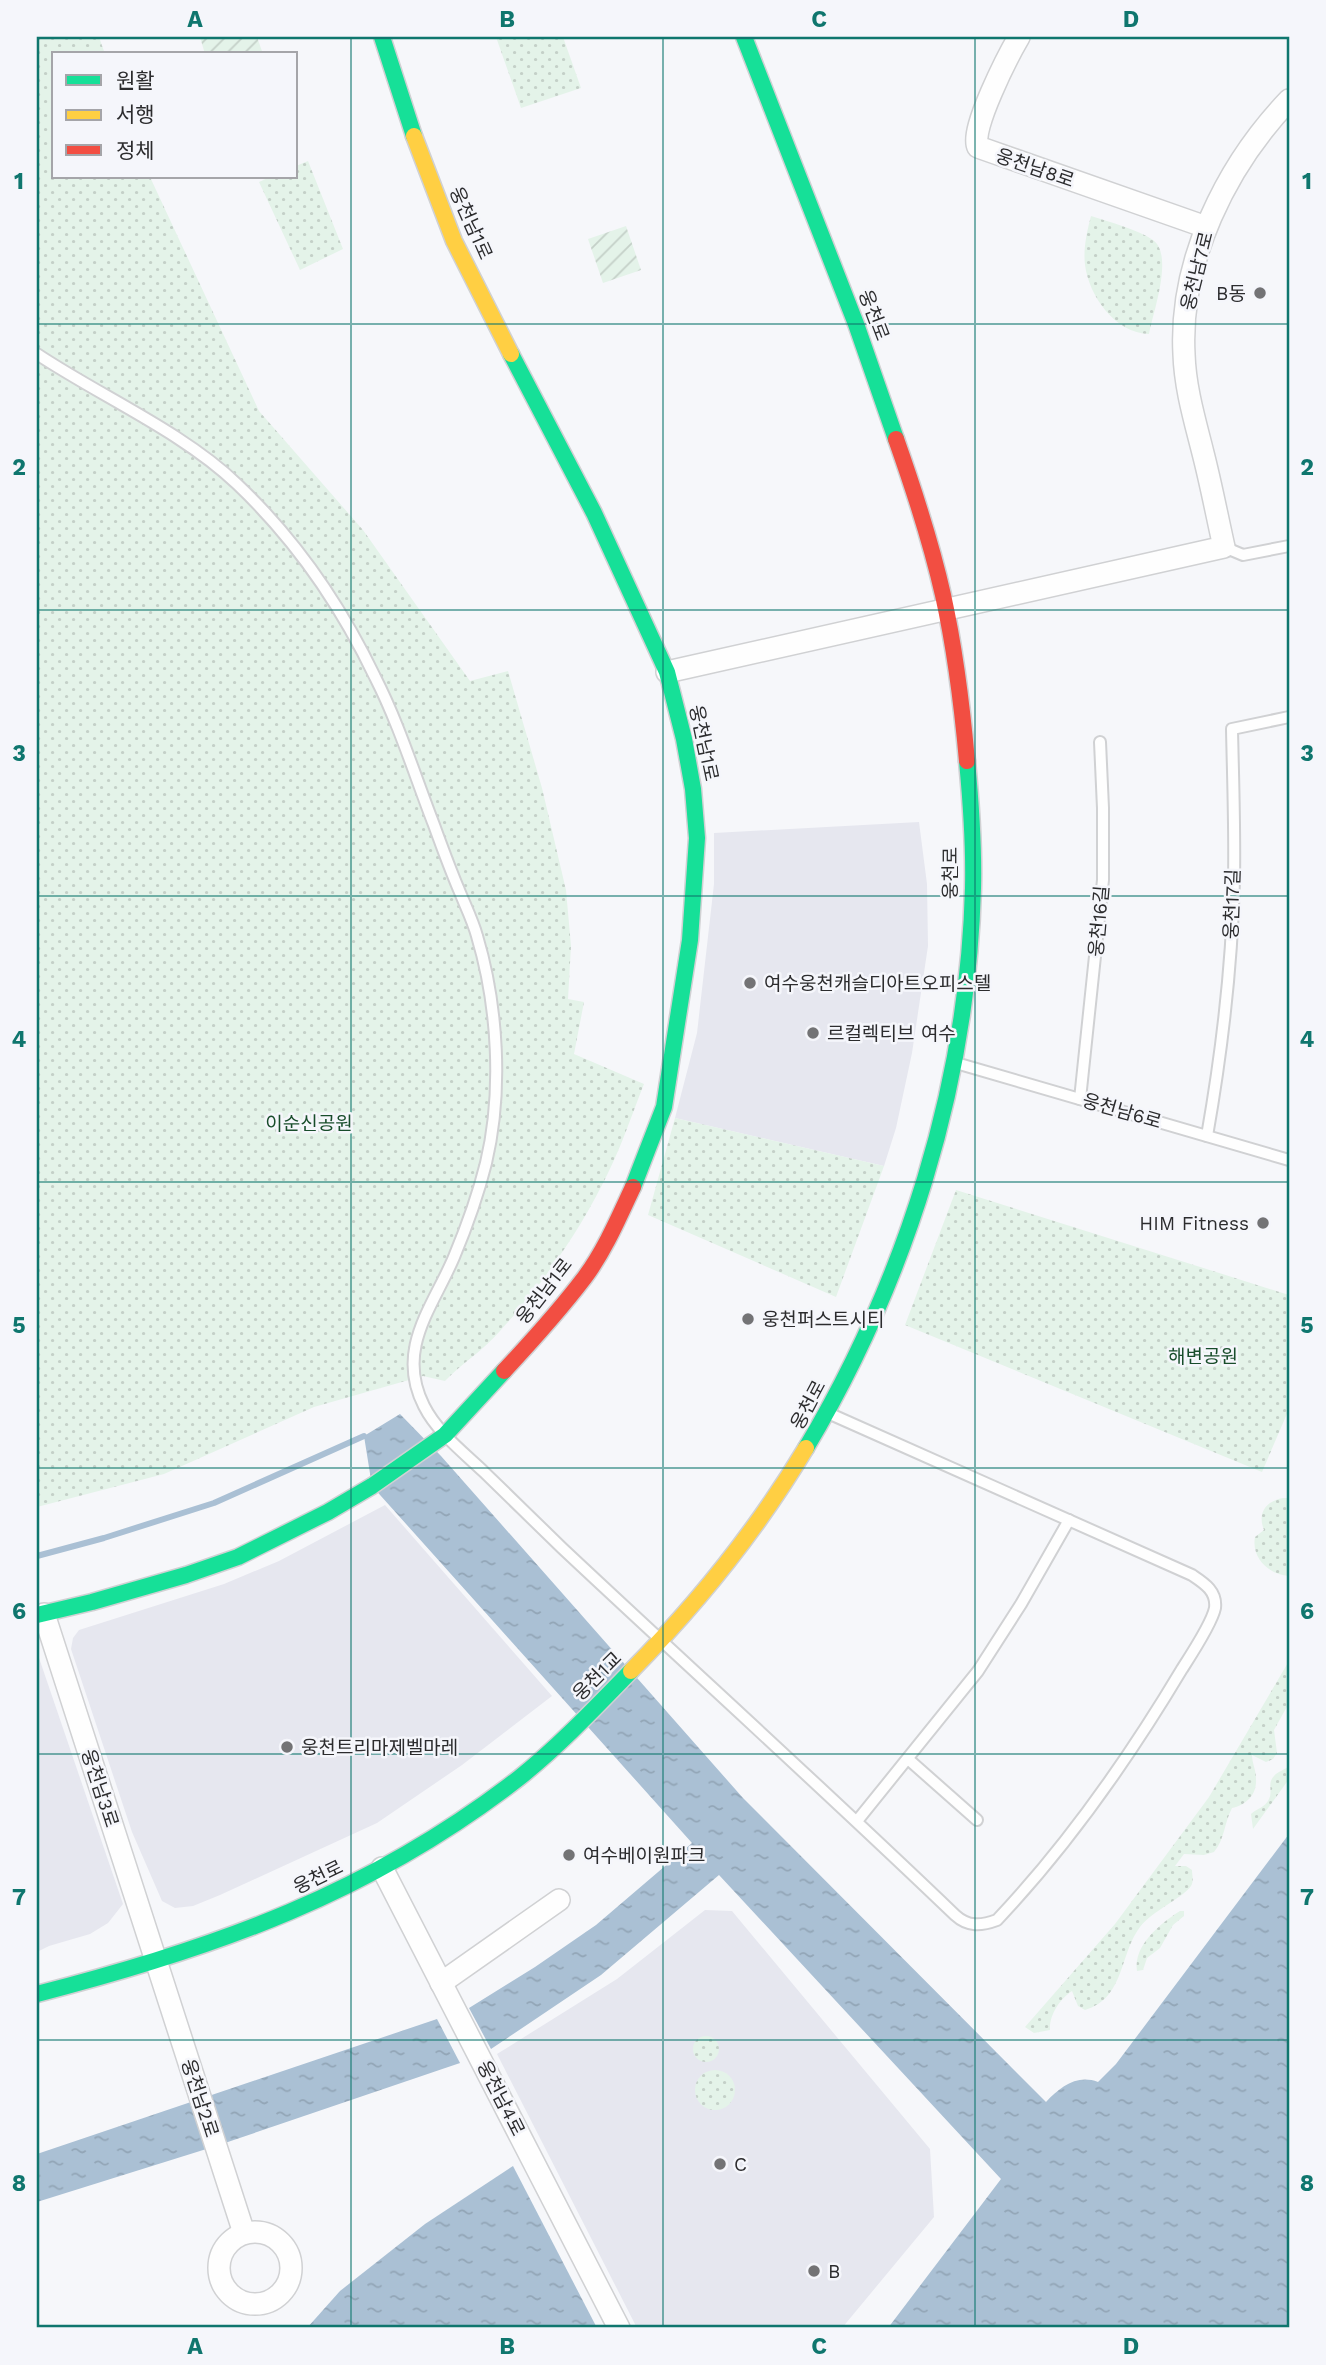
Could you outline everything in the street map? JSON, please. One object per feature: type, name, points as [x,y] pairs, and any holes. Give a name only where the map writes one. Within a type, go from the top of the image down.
[{"type":"street","name":"웅천남1로","points":[[41,1615],[186,1575],[238,1557],[328,1512],[372,1486],[440,1438],[541,1331],[586,1275],[618,1220],[643,1166],[664,1107],[690,940],[697,838],[693,789],[684,739],[667,672],[594,513],[454,241],[423,163],[382,37]]},
{"type":"street","name":"웅천로","points":[[643,1659],[711,1585],[745,1542],[804,1456],[877,1313],[900,1260],[926,1182],[955,1063],[970,943],[973,878],[966,754],[953,648],[928,537],[869,361],[744,37]]},
{"type":"street","name":"웅천남8로","points":[[1019,37],[989,98],[975,139],[978,147],[1206,228]]},
{"type":"street","name":"웅천남7로","points":[[1224,547],[1189,398],[1184,354],[1188,292],[1206,228],[1237,168],[1289,100]]},
{"type":"street","points":[[667,672],[1224,547]]},
{"type":"street","name":"웅천남3로","points":[[41,1615],[156,1963]]},
{"type":"street","name":"웅천1교","points":[[580,1722],[643,1659]]},
{"type":"street","name":"웅천로","points":[[37,1994],[156,1963],[289,1915],[382,1868],[430,1839],[531,1768],[580,1722]]},
{"type":"street","name":"웅천남4로","points":[[382,1868],[619,2328]]},
{"type":"street","points":[[441,1983],[559,1900]]},
{"type":"street","name":"웅천남2로","points":[[156,1963],[244,2233]]},
{"type":"lane","points":[[37,354],[195,450],[234,481],[273,521],[318,579],[377,680],[477,936],[497,1051],[491,1139],[478,1192],[453,1260],[419,1327],[413,1356],[415,1382],[440,1438],[857,1821],[962,1922],[974,1925],[997,1920],[1058,1849],[1131,1748],[1197,1645],[1214,1610],[1214,1599],[1209,1586],[1192,1575],[828,1413]]},
{"type":"lane","points":[[1224,547],[1243,555],[1289,546]]},
{"type":"lane","name":"웅천17길","points":[[1207,1136],[1223,1034],[1232,929],[1232,729],[1289,717]]},
{"type":"lane","name":"웅천16길","points":[[1080,1099],[1103,880],[1100,742]]},
{"type":"lane","name":"웅천남6로","points":[[955,1063],[1289,1160]]},
{"type":"lane","points":[[857,1821],[978,1671],[1021,1604],[1069,1520]]},
{"type":"lane","points":[[908,1759],[977,1820]]},
{"type":"shaded area","points":[[919,822],[927,884],[928,946],[912,1053],[896,1128],[884,1166],[675,1118],[697,1033],[714,884],[714,833]]},
{"type":"shaded area","name":"웅천트리마제벨마레","points":[[385,1505],[552,1696],[462,1765],[377,1823],[193,1906],[175,1908],[162,1901],[132,1832],[71,1649],[73,1638],[79,1630],[224,1584],[279,1561]]},
{"type":"shaded area","points":[[37,1652],[123,1904],[108,1923],[90,1934],[37,1952]]},
{"type":"shaded area","points":[[705,1910],[732,1911],[930,2149],[934,2217],[842,2328],[637,2328],[497,2054],[617,1979]]},
{"type":"green space","name":"이순신공원","points":[[37,37],[99,37],[104,52],[52,52],[52,178],[150,178],[259,411],[363,530],[470,681],[508,671],[542,788],[566,890],[571,946],[568,999],[584,1002],[574,1054],[644,1084],[608,1173],[560,1256],[494,1338],[445,1381],[423,1376],[314,1407],[164,1474],[37,1507]]},
{"type":"green space","points":[[200,37],[257,37],[262,52],[204,52]]},
{"type":"green space","points":[[496,37],[563,37],[581,88],[521,108]]},
{"type":"green space","points":[[308,161],[343,249],[300,270],[259,182],[268,178],[298,178],[298,165]]},
{"type":"green space","points":[[1091,216],[1139,232],[1159,247],[1162,271],[1149,334],[1137,332],[1115,320],[1092,289],[1085,265]]},
{"type":"green space","points":[[626,226],[641,270],[603,283],[588,239]]},
{"type":"green space","points":[[675,1118],[884,1166],[836,1297],[648,1215]]},
{"type":"green space","name":"해변공원","points":[[956,1190],[1289,1295],[1289,1409],[1262,1472],[905,1325]]},
{"type":"green space","points":[[1283,1498],[1289,1498],[1289,1576],[1268,1569],[1259,1558],[1254,1545],[1255,1537],[1264,1530],[1264,1509]]},
{"type":"green space","points":[[1289,1661],[1289,1703],[1274,1730],[1277,1753],[1273,1759],[1266,1762],[1252,1755],[1256,1776],[1255,1790],[1246,1802],[1232,1808],[1214,1852],[1204,1855],[1184,1854],[1175,1866],[1186,1866],[1192,1870],[1191,1886],[1140,1927],[1108,1996],[1085,2010],[1078,2006],[1072,1991],[1056,2008],[1050,2030],[1034,2033],[1025,2027],[1115,1924],[1209,1797]]},
{"type":"green space","points":[[1289,1766],[1289,1779],[1253,1829],[1251,1814],[1267,1802],[1274,1776]]},
{"type":"green space","points":[[1180,1911],[1184,1911],[1184,1916],[1173,1925],[1160,1948],[1147,1958],[1143,1970],[1137,1971],[1139,1952],[1144,1944],[1157,1928]]},
{"type":"green space","points":[[706,2036],[715,2040],[719,2049],[715,2058],[706,2062],[697,2058],[693,2049],[697,2040]]},
{"type":"green space","points":[[715,2070],[723,2071],[729,2076],[734,2082],[734,2098],[729,2104],[723,2109],[715,2110],[707,2109],[701,2104],[696,2098],[695,2090],[696,2082],[701,2076],[707,2071]]},
{"type":"water","points":[[400,1414],[441,1456],[743,1798],[1046,2102],[1069,2083],[1083,2080],[1098,2082],[1116,2064],[1289,1834],[1289,2328],[888,2328],[1001,2179],[719,1875],[601,1975],[491,2049],[469,2008],[596,1925],[692,1843],[372,1486],[364,1436]]},
{"type":"water","points":[[437,2019],[460,2063],[216,2146],[37,2202],[37,2154]]},
{"type":"water","points":[[513,2166],[597,2328],[307,2328],[340,2291],[425,2224]]},
{"type":"waterway","points":[[37,1556],[214,1503],[364,1436]]},
{"type":"traffic: fast","points":[[382,37],[414,136]]},
{"type":"traffic: fast","points":[[744,37],[856,324],[896,439]]},
{"type":"traffic: fast","points":[[511,354],[594,513],[667,672],[693,789],[697,838],[690,940],[664,1107],[633,1187]]},
{"type":"traffic: fast","points":[[806,1448],[842,1384],[874,1317],[925,1178],[944,1107],[959,1035],[973,888],[967,761]]},
{"type":"traffic: fast","points":[[37,1615],[186,1575],[238,1557],[328,1512],[372,1486],[445,1435],[504,1371]]},
{"type":"traffic: fast","points":[[37,1994],[167,1957],[229,1936],[349,1885],[406,1854],[519,1778],[563,1740],[631,1671]]},
{"type":"traffic: slow","points":[[414,136],[454,241],[511,354]]},
{"type":"traffic: slow","points":[[631,1671],[680,1619],[747,1537],[806,1448]]},
{"type":"traffic: jam","points":[[896,439],[922,516],[943,595],[958,677],[967,761]]},
{"type":"traffic: jam","points":[[504,1371],[585,1277],[605,1245],[633,1187]]},
{"type":"place","name":"B동","points":[[1260,293]]},
{"type":"place","name":"여수웅천캐슬디아트오피스텔","points":[[750,983]]},
{"type":"place","name":"르컬렉티브 여수","points":[[813,1033]]},
{"type":"place","name":"HIM Fitness","points":[[1263,1223]]},
{"type":"place","name":"웅천퍼스트시티","points":[[748,1319]]},
{"type":"place","name":"웅천트리마제벨마레","points":[[287,1747]]},
{"type":"place","name":"여수베이원파크","points":[[569,1855]]},
{"type":"place","name":"C","points":[[720,2164]]},
{"type":"place","name":"B","points":[[814,2271]]}]
